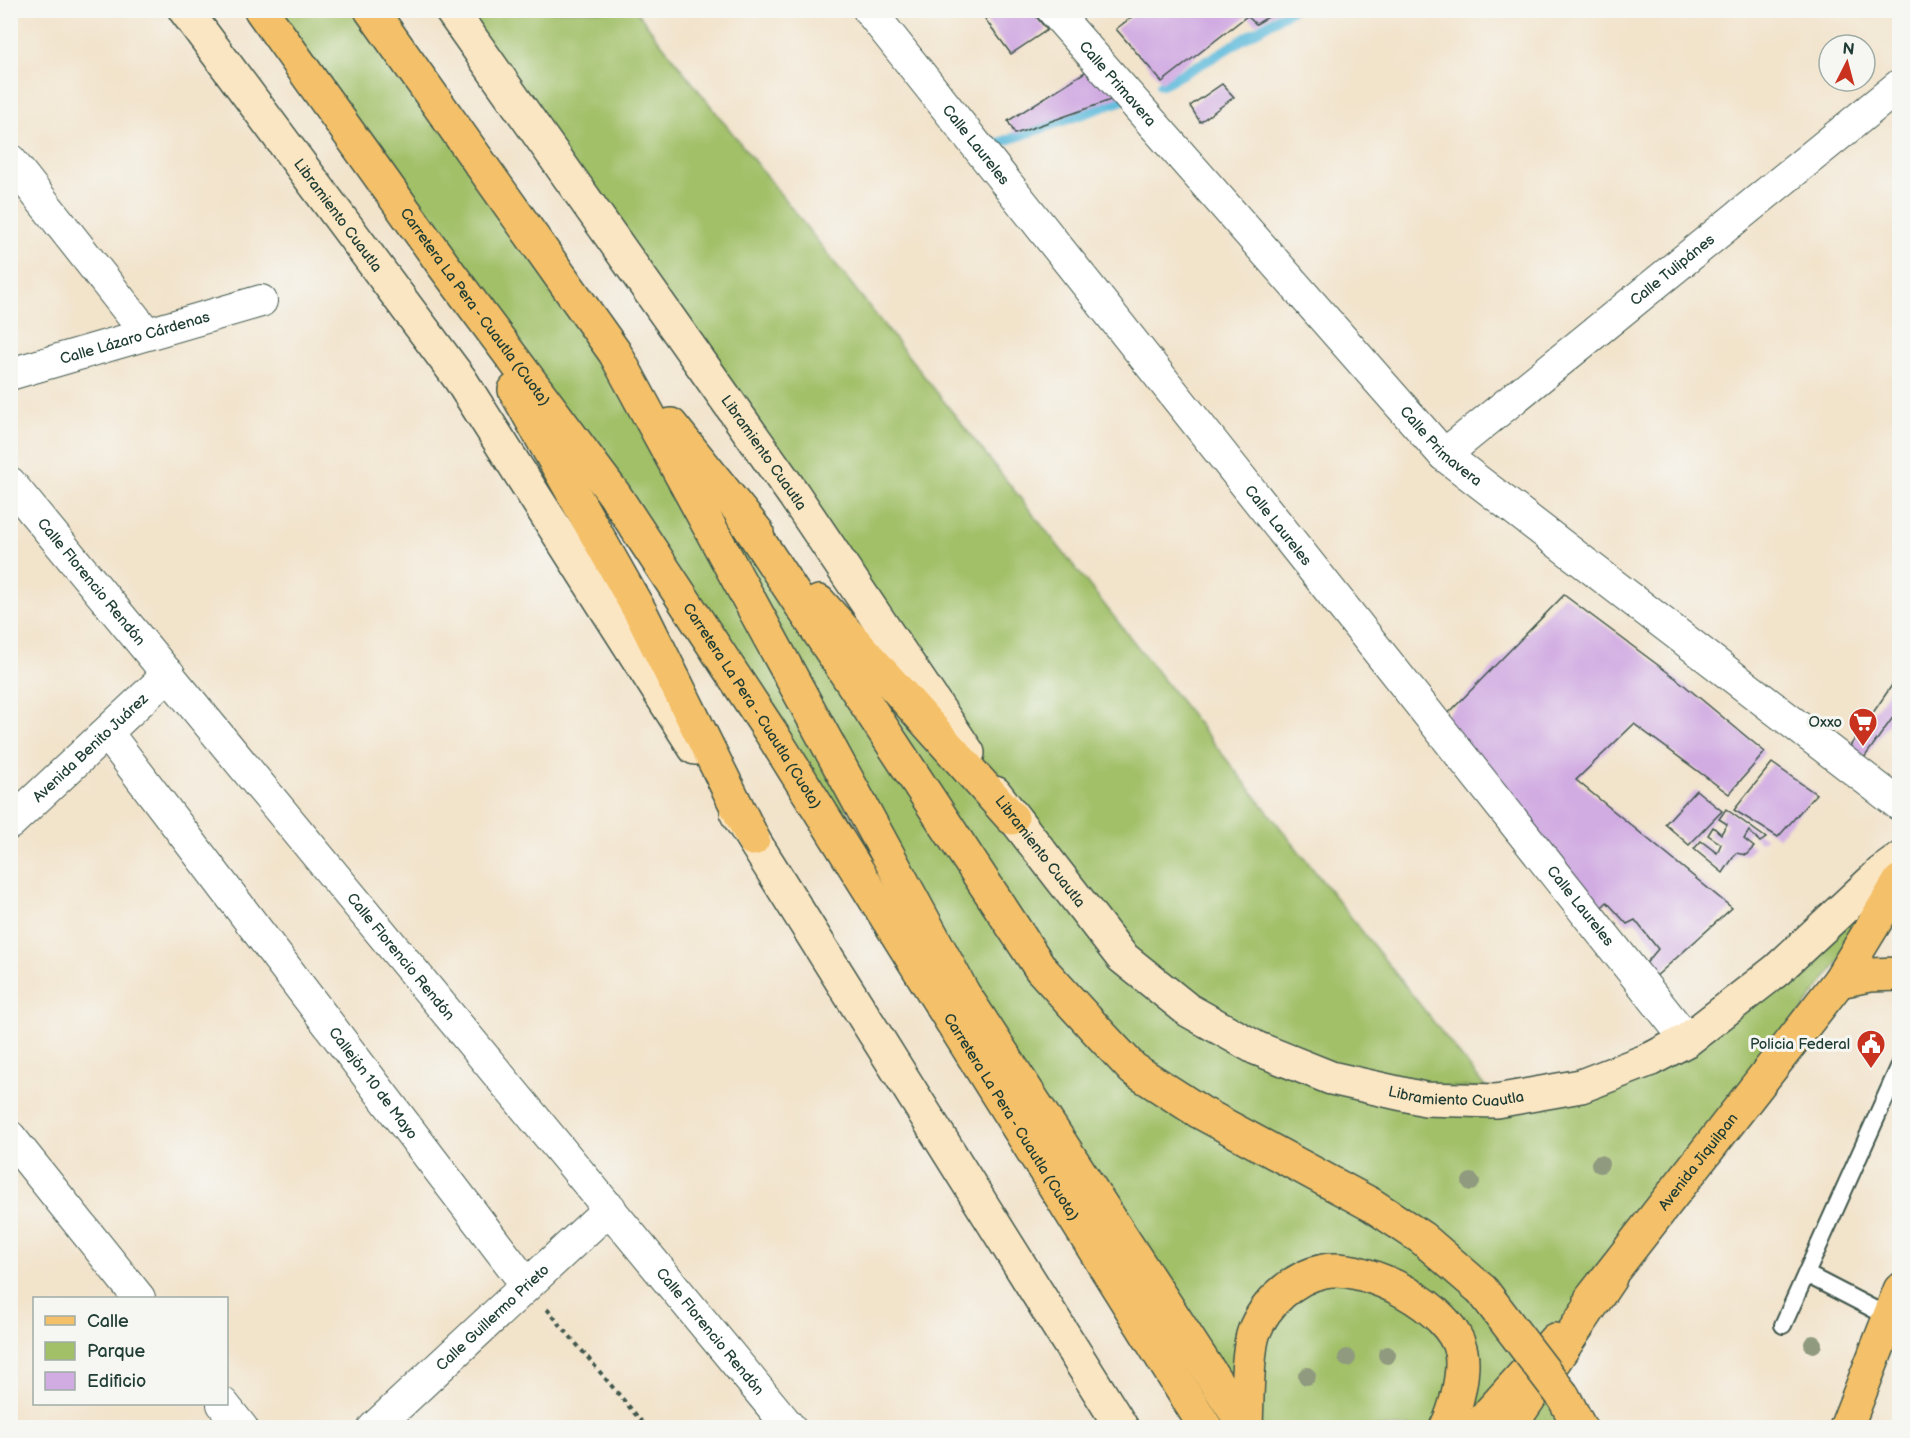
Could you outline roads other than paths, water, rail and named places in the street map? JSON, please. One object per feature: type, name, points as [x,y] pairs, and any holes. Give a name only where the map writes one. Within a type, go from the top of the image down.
[{"type":"main road","name":"Libramiento Cuautla","points":[[185,10],[460,379],[753,839],[1122,1428]]},
{"type":"main road","name":"Carretera La Pera - Cuautla (Cuota)","points":[[261,10],[444,266],[614,494],[770,731],[1206,1428]]},
{"type":"main road","name":"Carretera La Pera - Cuautla (Cuota)","points":[[371,10],[615,353],[963,993],[1246,1427]]},
{"type":"main road","name":"Libramiento Cuautla","points":[[451,10],[794,495],[1012,818],[1122,957],[1188,1010],[1256,1048],[1331,1078],[1425,1099],[1496,1101],[1581,1086],[1651,1059],[1687,1040],[1777,970],[1882,872],[1899,859]]},
{"type":"main road","points":[[444,266],[642,615],[753,839]]},
{"type":"main road","points":[[615,353],[743,517],[1012,818]]},
{"type":"main road","points":[[743,517],[1041,969],[1102,1036],[1133,1069],[1200,1112],[1362,1199],[1422,1238],[1482,1290],[1563,1396],[1580,1428]]},
{"type":"main road","name":"Avenida Jiquilpan","points":[[1476,1428],[1610,1278],[1839,981],[1899,881]]},
{"type":"main road","points":[[1839,981],[1869,975],[1899,974]]},
{"type":"main road","points":[[1246,1427],[1253,1333],[1268,1306],[1289,1287],[1324,1271],[1354,1273],[1384,1282],[1411,1296],[1450,1329],[1461,1352],[1461,1361],[1454,1414],[1446,1428]]},
{"type":"main road","points":[[1509,1428],[1610,1278]]},
{"type":"main road","points":[[1846,1428],[1894,1304]]},
{"type":"street","name":"Calle Laureles","points":[[869,10],[1687,1040]]},
{"type":"street","name":"Calle Primavera","points":[[1053,10],[1444,455],[1899,805]]},
{"type":"street","name":"Calle Tulipánes","points":[[1444,455],[1899,85]]},
{"type":"street","points":[[10,160],[147,334]]},
{"type":"street","name":"Calle Lázaro Cárdenas","points":[[10,374],[261,301]]},
{"type":"street","name":"Calle Florencio Rendón","points":[[10,483],[790,1428]]},
{"type":"street","name":"Avenida Benito Juárez","points":[[10,823],[169,674]]},
{"type":"street","name":"Callejón 10 de Mayo","points":[[107,733],[526,1284]]},
{"type":"street","points":[[10,1137],[137,1297]]},
{"type":"street","name":"Calle Guillermo Prieto","points":[[374,1428],[610,1208]]},
{"type":"street","points":[[224,1405],[242,1428]]},
{"type":"lane","points":[[1783,1325],[1899,1065]]},
{"type":"lane","points":[[1806,1274],[1894,1304]]},
{"type":"waterway","points":[[1161,85],[1212,58],[1291,10]]},
{"type":"waterway","points":[[993,145],[1126,99]]},
{"type":"place","name":"Oxxo","points":[[1863,748]]},
{"type":"place","name":"Policia Federal","points":[[1871,1070]]}]
